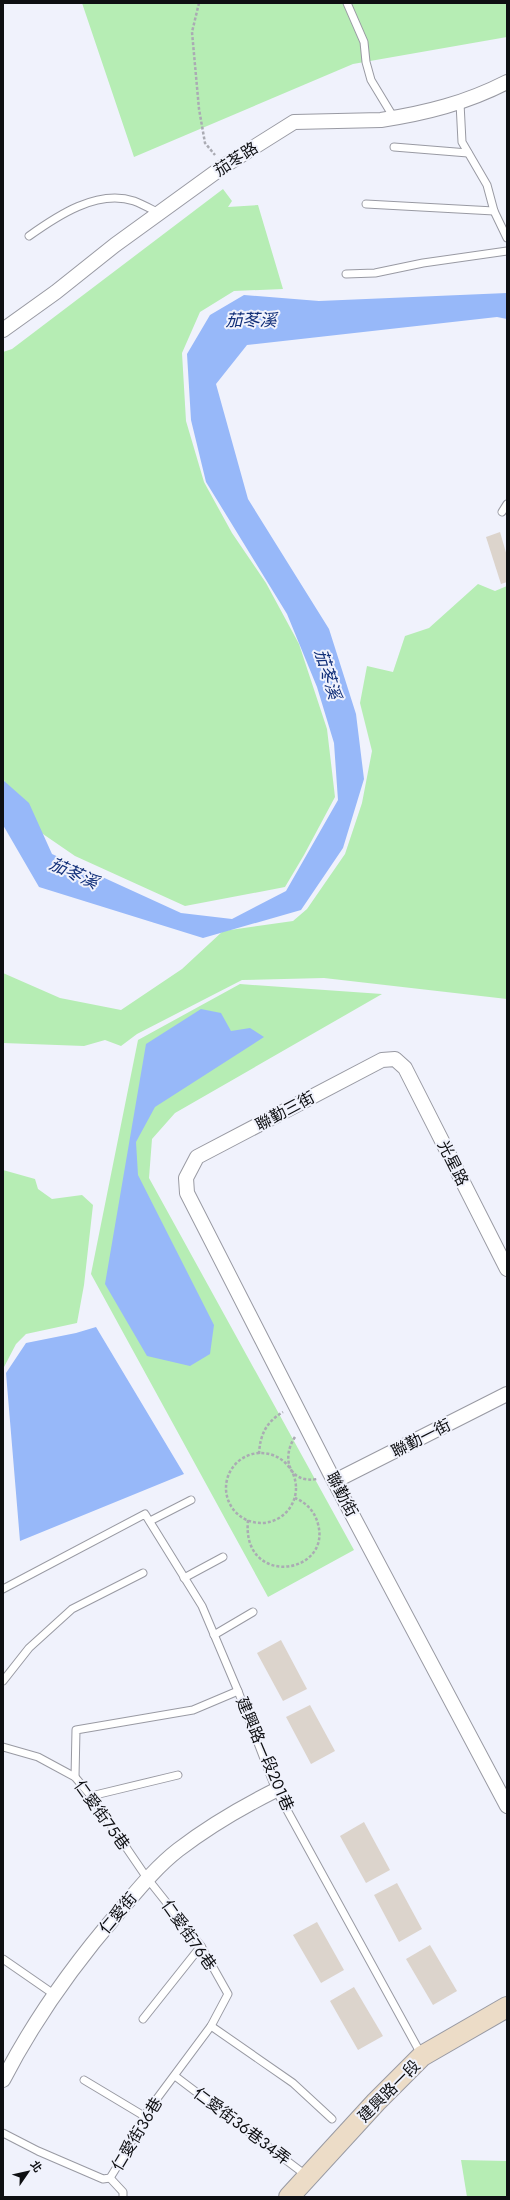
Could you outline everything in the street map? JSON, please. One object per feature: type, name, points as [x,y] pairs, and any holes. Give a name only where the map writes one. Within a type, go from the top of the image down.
[{"type":"street","name":"茄苳路","points":[[3,330],[224,166],[294,122],[381,120],[394,118],[460,103],[478,97],[507,82]]},
{"type":"street","name":"聯勤三街","points":[[186,1178],[197,1157],[382,1060],[395,1059]]},
{"type":"street","name":"光星路","points":[[395,1059],[405,1068],[507,1269]]},
{"type":"street","name":"聯勤街","points":[[186,1178],[187,1193],[308,1431],[507,1806]]},
{"type":"street","name":"聯勤一街","points":[[333,1477],[507,1394]]},
{"type":"street","name":"仁愛街","points":[[3,2080],[55,1995],[101,1933],[147,1878],[178,1850],[247,1805],[276,1790]]},
{"type":"street","name":"建興路一段","points":[[289,2197],[376,2102],[422,2056],[507,2007]]},
{"type":"lane","points":[[348,3],[364,42],[366,62],[371,80],[394,118]]},
{"type":"lane","points":[[460,103],[462,142],[487,185],[494,211],[507,238]]},
{"type":"lane","points":[[394,147],[468,153]]},
{"type":"lane","points":[[29,236],[53,218],[96,199],[133,201],[159,214]]},
{"type":"lane","points":[[366,204],[494,211]]},
{"type":"lane","points":[[346,274],[375,274],[423,263],[507,251]]},
{"type":"lane","points":[[502,512],[507,504]]},
{"type":"lane","points":[[150,1522],[191,1500]]},
{"type":"lane","name":"建興路一段201巷","points":[[3,1589],[145,1514],[202,1606],[238,1691],[276,1790],[422,2056]]},
{"type":"lane","points":[[184,1578],[224,1557]]},
{"type":"lane","points":[[3,1681],[29,1648],[72,1609],[143,1573]]},
{"type":"lane","points":[[214,1634],[253,1612]]},
{"type":"lane","points":[[75,1777],[76,1730],[193,1710],[238,1691]]},
{"type":"lane","name":"仁愛街75巷","points":[[3,1747],[38,1757],[75,1777],[91,1796],[147,1878]]},
{"type":"lane","points":[[91,1796],[178,1775]]},
{"type":"lane","name":"仁愛街76巷","points":[[147,1878],[201,1946],[228,1994]]},
{"type":"lane","points":[[143,2019],[201,1946]]},
{"type":"lane","points":[[3,1959],[55,1995]]},
{"type":"lane","name":"仁愛街36巷","points":[[3,2133],[38,2151],[103,2179],[110,2178],[119,2166],[144,2116],[211,2026],[228,1994]]},
{"type":"lane","points":[[211,2026],[293,2083],[332,2118]]},
{"type":"lane","name":"仁愛街36巷34弄","points":[[175,2076],[308,2177]]},
{"type":"lane","points":[[84,2080],[144,2116]]},
{"type":"lane","points":[[110,2178],[123,2192],[123,2197]]},
{"type":"path","points":[[199,3],[192,32],[199,109],[205,143],[224,166]]},
{"type":"path","points":[[259,1454],[260,1441],[264,1428],[274,1417],[295,1404]]},
{"type":"path","points":[[308,1431],[295,1437],[288,1447],[287,1459],[292,1472],[296,1483],[295,1498],[286,1514],[277,1520],[266,1523],[248,1520],[234,1510],[228,1500],[226,1488],[228,1476],[234,1466],[243,1458],[259,1454],[276,1457],[285,1463],[292,1472],[301,1478],[311,1480],[333,1477]]},
{"type":"path","points":[[248,1520],[248,1542],[254,1553],[262,1561],[273,1566],[284,1568],[296,1566],[306,1560],[314,1551],[318,1540],[319,1529],[316,1517],[310,1508],[295,1498]]},
{"type":"green space","points":[[82,3],[507,3],[507,37],[353,64],[134,157]]},
{"type":"green space","points":[[223,189],[232,201],[228,207],[258,205],[283,289],[234,291],[200,312],[182,353],[186,421],[204,482],[232,533],[266,583],[299,644],[327,729],[335,797],[285,887],[185,906],[75,856],[24,821],[3,778],[3,352],[12,349]]},
{"type":"green space","points":[[478,584],[495,591],[507,586],[507,999],[324,978],[242,980],[137,1034],[121,1046],[105,1040],[84,1046],[3,1043],[3,973],[60,998],[121,1010],[182,969],[223,931],[293,921],[307,909],[345,854],[362,803],[372,751],[360,703],[367,666],[393,672],[405,636],[429,628]]},
{"type":"green space","points":[[240,984],[382,994],[175,1113],[152,1139],[149,1178],[354,1550],[268,1597],[91,1274],[138,1040]]},
{"type":"green space","points":[[3,1170],[35,1179],[38,1189],[52,1199],[82,1195],[93,1205],[84,1285],[77,1323],[26,1334],[16,1344],[3,1369]]},
{"type":"green space","points":[[461,2160],[507,2161],[507,2197],[467,2197]]},
{"type":"water","name":"茄苳溪","points":[[507,293],[507,319],[497,317],[247,345],[216,384],[248,499],[329,629],[356,714],[364,779],[343,848],[301,910],[203,938],[39,887],[3,825],[3,780],[29,803],[52,854],[181,913],[232,919],[286,891],[338,800],[334,743],[317,687],[287,614],[206,482],[191,420],[187,354],[210,315],[244,295],[319,301]]},
{"type":"water","points":[[201,1009],[221,1013],[231,1031],[250,1028],[264,1037],[155,1107],[136,1142],[138,1175],[214,1325],[210,1354],[190,1366],[147,1356],[105,1284],[146,1044]]},
{"type":"water","points":[[96,1327],[184,1474],[20,1541],[6,1373],[26,1343],[76,1333]]},
{"type":"building","points":[[500,532],[507,556],[507,582],[501,584],[486,537]]},
{"type":"building","points":[[281,1640],[307,1689],[283,1701],[257,1653]]},
{"type":"building","points":[[310,1705],[335,1751],[311,1764],[286,1717]]},
{"type":"building","points":[[364,1822],[390,1870],[366,1883],[340,1836]]},
{"type":"building","points":[[397,1883],[422,1929],[399,1942],[374,1895]]},
{"type":"building","points":[[317,1922],[344,1970],[321,1983],[293,1935]]},
{"type":"building","points":[[430,1945],[457,1991],[433,2005],[406,1959]]},
{"type":"building","points":[[354,1987],[383,2036],[358,2050],[330,2001]]}]
